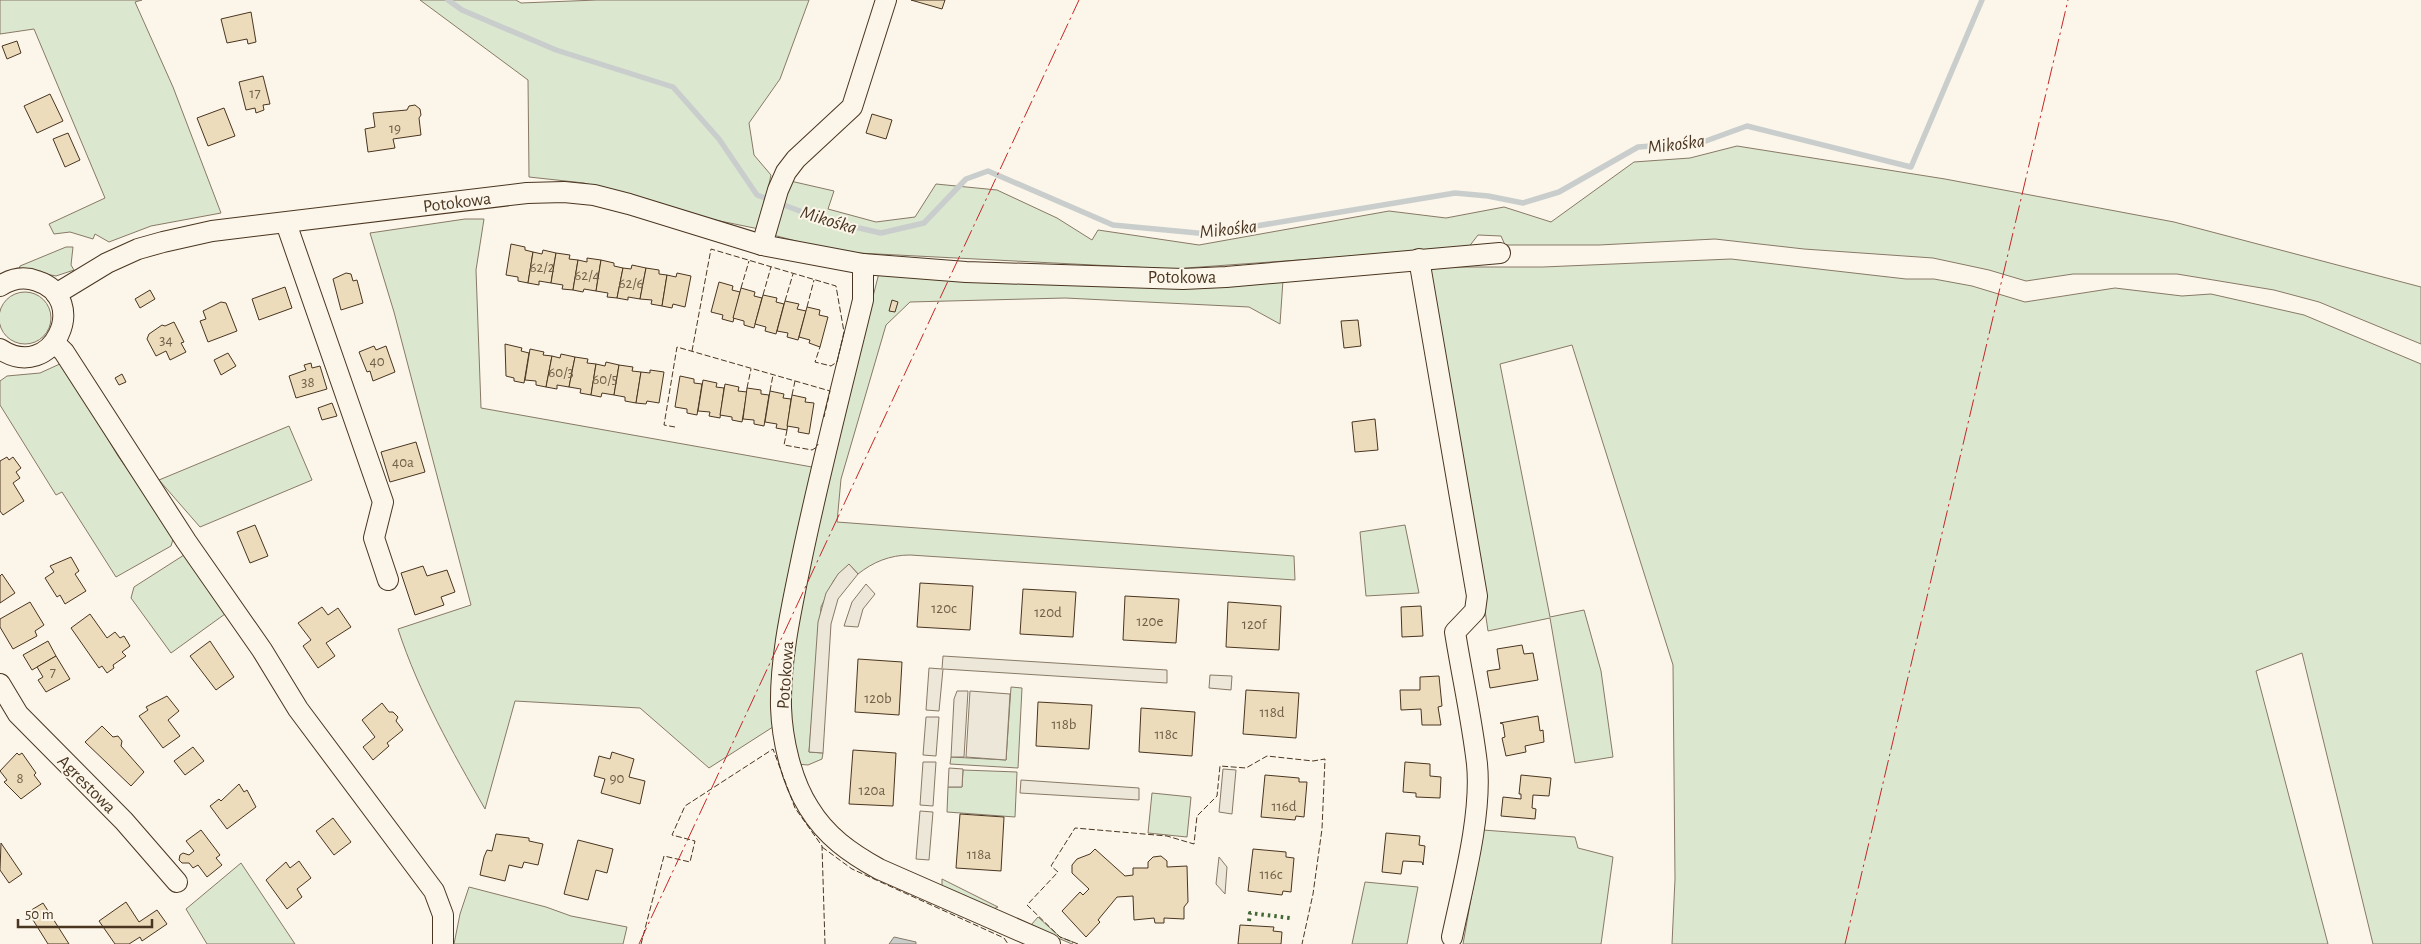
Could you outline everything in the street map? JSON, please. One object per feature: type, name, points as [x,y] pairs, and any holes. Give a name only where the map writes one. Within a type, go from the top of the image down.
[{"type":"street","points":[[762,245],[778,190],[786,172],[796,159],[852,107],[886,0]]},
{"type":"street","name":"Potokowa","points":[[56,294],[108,263],[138,249],[212,231],[527,193],[564,192],[629,204],[762,245],[863,264],[966,272],[1183,279],[1226,277],[1500,253]]},
{"type":"street","points":[[286,223],[384,502],[374,538],[388,580]]},
{"type":"street","points":[[1419,259],[1477,596],[1476,611],[1455,632],[1477,765],[1475,811],[1469,855],[1452,936]]},
{"type":"street","name":"Potokowa","points":[[863,264],[863,300],[811,513],[782,663],[782,728],[790,761],[808,807],[828,834],[853,855],[879,869],[1050,944]]},
{"type":"street","points":[[0,286],[11,280],[31,278],[49,287],[56,294],[62,306],[64,319],[61,332],[55,343],[45,351],[33,356],[20,357],[0,349]]},
{"type":"street","points":[[55,343],[64,352],[186,541],[262,650],[298,709],[434,891],[443,915],[443,944]]},
{"type":"street","name":"Agrestowa","points":[[0,684],[18,714],[124,821],[177,882]]},
{"type":"green space","points":[[0,0],[142,0],[135,2],[173,87],[221,213],[151,226],[109,242],[95,234],[93,239],[70,232],[54,234],[49,224],[105,198],[34,29],[0,34]]},
{"type":"green space","points":[[420,0],[516,0],[521,3],[597,0],[809,0],[780,79],[749,123],[754,155],[771,175],[759,229],[681,213],[584,183],[529,177],[528,80]]},
{"type":"green space","points":[[1737,146],[1945,179],[2174,222],[2421,287],[2421,344],[2319,302],[2274,290],[2177,274],[2073,274],[2026,281],[1989,270],[1933,258],[1804,249],[1715,239],[1599,245],[1505,245],[1501,236],[1478,235],[1468,248],[1172,269],[838,252],[773,235],[786,180],[834,191],[828,209],[876,222],[915,217],[936,184],[997,190],[1057,218],[1092,240],[1098,230],[1199,245],[1389,211],[1446,218],[1504,207],[1551,222],[1634,162],[1690,158]]},
{"type":"green space","points":[[465,219],[484,219],[476,270],[481,408],[812,467],[776,725],[709,768],[640,708],[515,701],[485,809],[426,699],[398,629],[471,605],[394,312],[370,233]]},
{"type":"green space","points":[[66,247],[73,247],[71,265],[74,270],[56,276],[19,269],[20,266]]},
{"type":"green space","points":[[1731,259],[1906,279],[1934,279],[1972,286],[2025,302],[2115,288],[2182,296],[2211,294],[2304,315],[2421,364],[2421,944],[2373,944],[2302,653],[2256,671],[2328,944],[1672,944],[1675,879],[1673,665],[1572,345],[1500,364],[1550,617],[1584,610],[1601,671],[1613,757],[1575,763],[1550,618],[1488,631],[1467,487],[1427,267],[1543,267]]},
{"type":"green space","points":[[879,273],[1283,280],[1280,324],[1249,307],[1065,298],[910,302],[886,325],[841,479],[837,522],[1294,556],[1295,580],[910,555],[882,560],[858,574],[849,564],[834,580],[821,607],[809,752],[823,753],[822,759],[808,765],[797,764],[790,699],[795,634],[850,389]]},
{"type":"green space","points":[[20,292],[30,292],[40,296],[47,303],[51,318],[47,333],[40,340],[30,344],[20,344],[10,340],[3,333],[-1,323],[-1,313],[3,303],[10,296]]},
{"type":"green space","points":[[62,363],[118,456],[174,536],[171,546],[116,577],[62,492],[56,495],[0,405],[0,381],[7,376],[40,373]]},
{"type":"green space","points":[[289,426],[312,480],[200,527],[159,480]]},
{"type":"green space","points":[[1405,525],[1419,593],[1366,596],[1360,532]]},
{"type":"green space","points":[[184,555],[225,614],[171,653],[131,598],[134,587]]},
{"type":"green space","points":[[1011,687],[1022,688],[1018,768],[950,764],[951,757],[1006,760]]},
{"type":"green space","points":[[963,770],[1017,772],[1015,817],[947,812],[948,787],[962,787]]},
{"type":"green space","points":[[1152,793],[1191,797],[1187,837],[1148,833]]},
{"type":"green space","points":[[1483,830],[1575,837],[1578,848],[1613,857],[1601,944],[1463,944]]},
{"type":"green space","points":[[241,863],[295,944],[207,944],[186,909]]},
{"type":"green space","points":[[942,879],[998,907],[991,910],[942,892]]},
{"type":"green space","points":[[1365,882],[1418,887],[1407,944],[1352,944]]},
{"type":"green space","points":[[469,887],[546,907],[571,916],[627,927],[623,944],[454,944],[460,914]]},
{"type":"green space","points":[[1038,917],[1060,937],[1073,942],[1072,944],[1032,927],[1031,925]]},
{"type":"shaded area","points":[[849,564],[858,574],[838,599],[831,624],[823,753],[809,752],[818,622],[826,593],[838,574]]},
{"type":"shaded area","points":[[866,584],[875,594],[863,609],[858,627],[844,626],[852,602]]},
{"type":"shaded area","points":[[943,656],[1167,670],[1167,683],[943,669],[939,711],[926,710],[929,668],[942,669]]},
{"type":"shaded area","points":[[1210,675],[1232,676],[1231,690],[1209,688]]},
{"type":"shaded area","points":[[957,691],[968,691],[964,757],[951,757],[954,699]]},
{"type":"shaded area","points":[[970,691],[1010,694],[1006,760],[966,757]]},
{"type":"shaded area","points":[[926,717],[939,717],[936,756],[923,755]]},
{"type":"shaded area","points":[[923,762],[936,762],[933,806],[920,805]]},
{"type":"shaded area","points":[[949,768],[963,769],[962,787],[948,787]]},
{"type":"shaded area","points":[[1223,769],[1236,770],[1232,814],[1219,812]]},
{"type":"shaded area","points":[[1021,780],[1139,788],[1139,800],[1020,793]]},
{"type":"shaded area","points":[[920,811],[933,812],[929,860],[916,859]]},
{"type":"shaded area","points":[[1219,857],[1227,867],[1225,894],[1216,884]]},
{"type":"shaded area","points":[[894,937],[916,942],[916,944],[889,944]]},
{"type":"building","points":[[911,0],[945,0],[942,9]]},
{"type":"building","points":[[251,12],[256,42],[248,44],[247,39],[227,43],[221,19]]},
{"type":"building","points":[[17,41],[21,53],[7,59],[2,46]]},
{"type":"building","points":[[263,76],[270,104],[263,105],[264,110],[256,113],[255,108],[246,110],[239,82]]},
{"type":"building","points":[[50,94],[63,121],[37,133],[24,106]]},
{"type":"building","points":[[415,105],[420,109],[421,135],[393,139],[395,148],[368,152],[365,129],[375,127],[373,113],[407,110],[409,106]]},
{"type":"building","points":[[224,108],[235,136],[208,146],[197,118]]},
{"type":"building","points":[[872,114],[892,120],[886,139],[866,133]]},
{"type":"building","points":[[68,133],[80,160],[65,167],[53,139]]},
{"type":"building","points":[[511,244],[525,247],[525,250],[533,252],[528,283],[518,281],[518,277],[506,275]]},
{"type":"building","points":[[543,250],[556,253],[551,283],[539,281],[539,285],[528,283],[533,252],[542,254]]},
{"type":"building","points":[[556,253],[570,255],[569,259],[578,260],[573,290],[562,289],[563,285],[551,283]]},
{"type":"building","points":[[587,258],[601,260],[596,291],[584,289],[583,292],[573,290],[578,260],[587,262]]},
{"type":"building","points":[[601,260],[614,263],[614,266],[623,268],[617,298],[607,297],[608,293],[596,291]]},
{"type":"building","points":[[632,265],[646,268],[640,299],[628,297],[628,300],[617,298],[623,268],[631,269]]},
{"type":"building","points":[[646,268],[659,270],[659,274],[667,275],[662,306],[651,304],[652,300],[640,299]]},
{"type":"building","points":[[346,273],[351,274],[353,281],[357,280],[363,303],[341,310],[333,279]]},
{"type":"building","points":[[677,273],[691,276],[685,307],[673,304],[672,308],[662,306],[667,275],[676,277]]},
{"type":"building","points":[[719,282],[733,286],[732,290],[740,292],[733,322],[722,319],[723,315],[711,312]]},
{"type":"building","points":[[285,287],[292,308],[259,320],[252,299]]},
{"type":"building","points":[[741,288],[755,292],[754,296],[762,298],[754,328],[744,325],[744,321],[733,318]]},
{"type":"building","points":[[150,290],[155,299],[140,308],[135,299]]},
{"type":"building","points":[[763,295],[777,298],[776,302],[784,304],[776,334],[765,331],[766,327],[755,324]]},
{"type":"building","points":[[892,300],[898,302],[895,312],[889,311]]},
{"type":"building","points":[[785,301],[799,304],[797,309],[806,311],[798,340],[787,337],[788,333],[777,331]]},
{"type":"building","points":[[221,302],[226,303],[237,331],[208,342],[200,321],[206,319],[203,311]]},
{"type":"building","points":[[807,307],[820,310],[819,315],[828,317],[820,347],[809,343],[810,340],[799,337]]},
{"type":"building","points":[[1358,320],[1361,346],[1344,348],[1341,321]]},
{"type":"building","points":[[174,322],[184,342],[181,343],[186,352],[170,360],[166,351],[156,356],[147,339],[149,334],[162,325],[165,326]]},
{"type":"building","points":[[505,344],[522,348],[521,351],[529,353],[524,383],[514,381],[514,378],[506,376]]},
{"type":"building","points":[[374,346],[376,350],[386,346],[395,372],[373,381],[370,371],[367,372],[359,352]]},
{"type":"building","points":[[530,349],[544,352],[543,355],[552,356],[546,387],[536,385],[536,381],[525,380]]},
{"type":"building","points":[[228,353],[236,366],[221,375],[214,360]]},
{"type":"building","points":[[561,354],[575,357],[569,387],[557,385],[557,389],[546,387],[552,356],[560,358]]},
{"type":"building","points":[[575,357],[588,359],[587,363],[596,364],[591,395],[580,393],[581,389],[569,387]]},
{"type":"building","points":[[606,362],[619,365],[614,395],[602,393],[601,397],[591,395],[596,364],[605,366]]},
{"type":"building","points":[[311,363],[312,368],[320,366],[327,389],[296,398],[289,376],[306,370],[304,365]]},
{"type":"building","points":[[619,365],[633,367],[632,371],[641,372],[636,403],[625,401],[625,397],[614,395]]},
{"type":"building","points":[[650,370],[664,372],[659,403],[647,401],[646,404],[636,403],[641,372],[650,373]]},
{"type":"building","points":[[122,374],[126,382],[119,385],[115,378]]},
{"type":"building","points":[[680,376],[694,379],[694,383],[702,384],[697,415],[687,413],[687,409],[675,407]]},
{"type":"building","points":[[703,380],[717,383],[716,387],[724,388],[720,418],[709,416],[710,412],[698,411]]},
{"type":"building","points":[[725,384],[739,387],[738,391],[747,392],[742,422],[732,420],[732,417],[720,415]]},
{"type":"building","points":[[747,388],[761,390],[761,394],[769,395],[764,426],[754,424],[754,420],[743,419]]},
{"type":"building","points":[[770,391],[784,394],[783,398],[791,399],[787,430],[776,428],[777,424],[765,422]]},
{"type":"building","points":[[792,395],[806,398],[805,402],[814,403],[809,434],[798,432],[799,428],[787,426]]},
{"type":"building","points":[[332,403],[337,416],[322,420],[318,408]]},
{"type":"building","points":[[1375,419],[1378,450],[1355,452],[1352,422]]},
{"type":"building","points":[[416,442],[425,472],[390,482],[381,452]]},
{"type":"building","points":[[7,457],[9,460],[13,457],[21,468],[16,472],[20,478],[13,483],[24,501],[3,515],[0,511],[0,461]]},
{"type":"building","points":[[255,525],[268,556],[250,563],[237,532]]},
{"type":"building","points":[[71,557],[79,571],[75,574],[86,591],[65,604],[60,595],[57,597],[45,578],[54,572],[50,566]]},
{"type":"building","points":[[423,566],[427,576],[447,570],[455,592],[441,597],[444,605],[415,615],[401,573]]},
{"type":"building","points":[[2,574],[15,593],[0,603],[0,576]]},
{"type":"building","points":[[920,583],[973,586],[970,630],[917,627]]},
{"type":"building","points":[[1023,589],[1076,592],[1073,637],[1020,634]]},
{"type":"building","points":[[1125,596],[1179,599],[1176,643],[1123,640]]},
{"type":"building","points":[[30,602],[44,625],[35,631],[37,636],[13,649],[0,627],[0,619]]},
{"type":"building","points":[[1228,602],[1281,606],[1279,650],[1226,647]]},
{"type":"building","points":[[1421,606],[1423,636],[1402,637],[1401,607]]},
{"type":"building","points":[[322,607],[328,615],[338,608],[351,627],[326,643],[335,656],[318,668],[303,646],[311,640],[298,623]]},
{"type":"building","points":[[90,614],[107,638],[115,632],[120,638],[124,636],[130,646],[122,652],[126,656],[113,665],[114,668],[107,673],[102,666],[99,668],[71,628]]},
{"type":"building","points":[[48,641],[56,656],[32,670],[23,655]]},
{"type":"building","points":[[210,641],[234,677],[216,690],[190,656]]},
{"type":"building","points":[[1522,645],[1524,654],[1533,653],[1538,680],[1490,688],[1487,671],[1500,669],[1497,649]]},
{"type":"building","points":[[56,656],[70,679],[46,692],[38,680],[43,677],[37,667]]},
{"type":"building","points":[[858,659],[902,662],[899,715],[855,712]]},
{"type":"building","points":[[1439,676],[1442,706],[1438,707],[1441,725],[1422,725],[1421,709],[1401,710],[1400,690],[1420,690],[1420,677]]},
{"type":"building","points":[[1246,690],[1299,693],[1296,738],[1243,734]]},
{"type":"building","points":[[167,696],[179,711],[168,720],[180,736],[163,748],[139,716],[148,710],[146,707]]},
{"type":"building","points":[[1038,702],[1092,705],[1089,749],[1036,746]]},
{"type":"building","points":[[382,703],[389,712],[393,712],[398,717],[396,721],[403,730],[387,743],[389,746],[373,760],[363,747],[375,737],[362,720]]},
{"type":"building","points":[[1141,708],[1195,712],[1192,756],[1139,752]]},
{"type":"building","points":[[1538,716],[1540,731],[1543,730],[1544,742],[1525,746],[1526,752],[1506,756],[1502,738],[1505,737],[1503,724],[1500,723]]},
{"type":"building","points":[[102,726],[113,737],[118,736],[122,741],[121,746],[144,772],[131,786],[85,742]]},
{"type":"building","points":[[193,747],[204,761],[185,775],[174,761]]},
{"type":"building","points":[[853,750],[896,753],[893,806],[849,804]]},
{"type":"building","points":[[612,752],[634,759],[629,777],[645,781],[640,804],[601,793],[605,779],[594,776],[599,756],[610,759]]},
{"type":"building","points":[[17,753],[19,755],[22,753],[41,784],[21,799],[4,782],[7,780],[0,771]]},
{"type":"building","points":[[1405,762],[1430,764],[1430,776],[1441,777],[1440,798],[1416,797],[1416,793],[1403,792]]},
{"type":"building","points":[[1265,775],[1299,778],[1299,782],[1307,782],[1304,817],[1296,816],[1295,820],[1261,817]]},
{"type":"building","points":[[1521,775],[1551,778],[1549,796],[1533,795],[1532,808],[1536,809],[1535,819],[1501,816],[1503,797],[1521,799],[1521,794],[1519,794]]},
{"type":"building","points":[[239,784],[244,792],[247,790],[256,807],[227,829],[210,806],[219,799],[221,801]]},
{"type":"building","points":[[960,814],[1004,817],[1001,871],[956,868]]},
{"type":"building","points":[[333,818],[351,842],[334,855],[316,831]]},
{"type":"building","points":[[201,830],[220,855],[216,858],[222,865],[207,877],[198,865],[193,868],[189,863],[182,863],[179,860],[180,855],[183,853],[189,855],[194,851],[186,841]]},
{"type":"building","points":[[1386,833],[1420,836],[1419,845],[1425,846],[1423,865],[1422,862],[1403,861],[1401,874],[1382,872]]},
{"type":"building","points":[[496,834],[529,838],[529,841],[543,844],[538,865],[524,862],[522,868],[509,865],[505,881],[480,875],[484,857],[487,850],[492,851]]},
{"type":"building","points":[[578,840],[613,849],[607,873],[596,870],[588,900],[564,894]]},
{"type":"building","points":[[1,843],[22,874],[9,883],[0,870]]},
{"type":"building","points":[[1095,849],[1125,876],[1133,875],[1133,868],[1148,868],[1148,862],[1153,857],[1161,856],[1167,861],[1167,867],[1187,866],[1188,902],[1184,907],[1184,919],[1164,918],[1164,923],[1155,923],[1154,918],[1134,920],[1133,896],[1117,897],[1098,920],[1100,922],[1086,937],[1062,911],[1080,892],[1083,895],[1089,889],[1072,873],[1072,865],[1077,859],[1090,854]]},
{"type":"building","points":[[1253,849],[1286,852],[1286,857],[1294,858],[1291,892],[1283,891],[1282,895],[1248,891]]},
{"type":"building","points":[[299,861],[311,878],[297,889],[302,897],[287,909],[266,880],[286,862],[290,868]]},
{"type":"building","points":[[126,902],[139,922],[157,910],[167,924],[142,941],[140,937],[129,944],[115,944],[99,921]]},
{"type":"building","points":[[43,903],[69,944],[48,944],[28,912]]},
{"type":"building","points":[[1240,925],[1274,927],[1273,931],[1282,932],[1281,944],[1238,944]]},
{"type":"waterway","name":"Mikośka","points":[[448,0],[462,10],[556,50],[673,87],[719,139],[757,195],[824,220],[881,233],[924,223],[966,179],[988,171],[1113,225],[1208,234],[1455,193],[1488,196],[1523,203],[1559,192],[1638,147],[1703,142],[1747,126],[1911,167],[1982,0]]},
{"type":"hedge","points":[[1249,921],[1250,913],[1290,918]]},
{"type":"fence","points":[[692,351],[711,249],[836,286],[844,332],[837,362],[831,366],[815,362],[820,347]]},
{"type":"fence","points":[[741,288],[749,261]]},
{"type":"fence","points":[[763,295],[771,267]]},
{"type":"fence","points":[[785,301],[793,274]]},
{"type":"fence","points":[[807,307],[814,280]]},
{"type":"fence","points":[[675,427],[664,425],[677,347],[830,391],[824,417]]},
{"type":"fence","points":[[747,388],[751,369]]},
{"type":"fence","points":[[770,391],[773,375]]},
{"type":"fence","points":[[792,395],[795,381]]},
{"type":"fence","points":[[787,430],[784,445],[812,450],[818,444]]},
{"type":"fence","points":[[641,944],[664,856],[690,862],[695,841],[672,835],[685,806],[773,749],[795,808],[822,846],[825,944]]},
{"type":"fence","points":[[1078,944],[1060,937],[1027,905],[1058,872],[1051,866],[1075,828],[1167,836],[1194,844],[1197,816],[1217,796],[1220,766],[1246,768],[1267,756],[1313,761],[1325,759],[1322,829],[1313,894],[1302,944]]},
{"type":"fence","points":[[822,847],[852,869],[1004,938],[1008,944]]},
{"type":"power","points":[[639,944],[1079,0]]},
{"type":"power","points":[[1845,944],[2068,0]]}]
